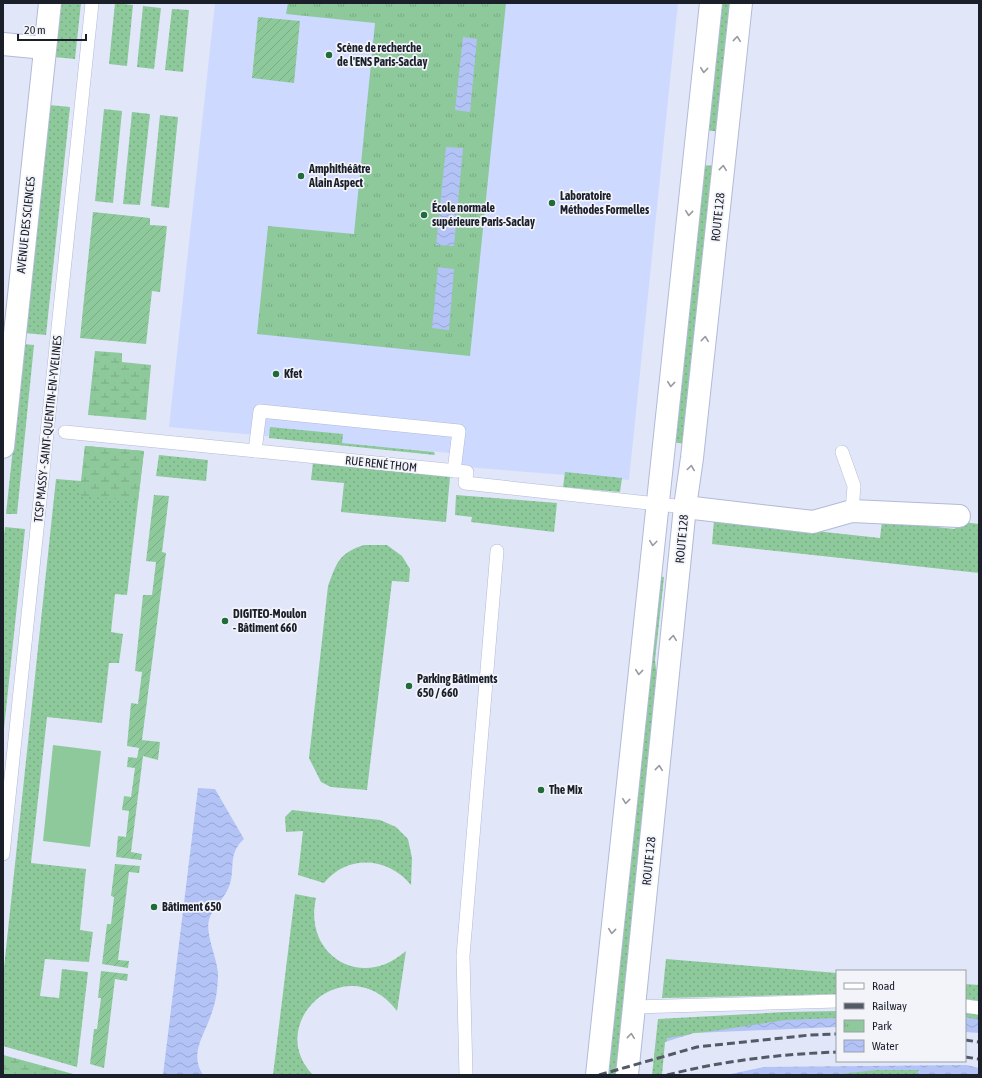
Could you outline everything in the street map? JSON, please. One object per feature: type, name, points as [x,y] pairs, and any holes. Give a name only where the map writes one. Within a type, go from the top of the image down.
[{"type":"main road","name":"AVENUE DES SCIENCES","points":[[3,447],[50,3]]},
{"type":"main road","points":[[597,1075],[711,3]]},
{"type":"main road","name":"ROUTE 128","points":[[627,1075],[685,507],[692,458],[741,3]]},
{"type":"main road","points":[[3,44],[45,48]]},
{"type":"main road","points":[[685,507],[813,522],[852,511],[958,516]]},
{"type":"lane","name":"TCSP MASSY - SAINT-QUENTIN-EN-YVELINES","points":[[3,854],[92,3]]},
{"type":"lane","points":[[255,451],[260,411],[459,432],[454,471]]},
{"type":"lane","name":"RUE RENÉ THOM","points":[[65,432],[467,472],[465,483],[685,507]]},
{"type":"lane","points":[[842,452],[854,486],[852,511]]},
{"type":"lane","points":[[466,1075],[463,956],[496,551]]},
{"type":"lane","points":[[634,1007],[836,1001]]},
{"type":"lane","points":[[966,1006],[979,1008]]},
{"type":"shaded area","name":"École normale supérieure Paris-Saclay","points":[[215,3],[678,3],[629,480],[465,467],[449,453],[169,427]]},
{"type":"green space","points":[[60,3],[81,3],[75,59],[54,57]]},
{"type":"green space","points":[[115,3],[133,5],[127,66],[109,64]]},
{"type":"green space","points":[[288,3],[506,3],[470,356],[257,334],[268,226],[354,234],[375,23],[286,14]]},
{"type":"green space","points":[[717,3],[735,3],[721,132],[704,130]]},
{"type":"green space","points":[[143,6],[161,8],[154,69],[137,67]]},
{"type":"green space","points":[[172,9],[189,10],[183,72],[165,70]]},
{"type":"green space","points":[[258,17],[300,21],[294,83],[252,78]]},
{"type":"green space","points":[[49,105],[70,107],[46,335],[25,333]]},
{"type":"green space","points":[[104,109],[122,111],[113,203],[95,201]]},
{"type":"green space","points":[[132,112],[150,114],[140,205],[123,204]]},
{"type":"green space","points":[[160,115],[178,117],[169,208],[151,206]]},
{"type":"green space","points":[[701,165],[717,166],[687,444],[670,442]]},
{"type":"green space","points":[[93,212],[150,218],[150,225],[167,226],[160,292],[152,291],[146,344],[80,338]]},
{"type":"green space","points":[[24,344],[34,345],[17,514],[6,514]]},
{"type":"green space","points":[[95,351],[122,353],[122,362],[151,365],[146,420],[88,415]]},
{"type":"green space","points":[[270,427],[343,434],[342,443],[434,452],[435,455],[269,438]]},
{"type":"green space","points":[[85,446],[144,451],[127,595],[115,594],[111,632],[123,634],[119,663],[109,663],[102,723],[47,717],[31,863],[86,869],[80,930],[93,932],[89,962],[45,959],[40,996],[59,998],[62,969],[88,972],[77,1067],[3,1046],[3,977],[56,479],[81,481]]},
{"type":"green space","points":[[85,446],[144,451],[138,501],[80,496]]},
{"type":"green space","points":[[159,455],[208,460],[206,481],[156,476]]},
{"type":"green space","points":[[313,462],[450,477],[446,522],[341,512],[344,483],[311,480]]},
{"type":"green space","points":[[565,472],[622,478],[620,492],[563,487]]},
{"type":"green space","points":[[154,495],[169,496],[162,552],[166,553],[142,740],[160,742],[158,760],[143,756],[131,852],[142,854],[141,860],[116,857],[118,836],[126,837],[129,811],[122,810],[124,796],[131,797],[135,768],[127,767],[128,757],[137,758],[139,748],[127,746],[131,703],[138,704],[142,672],[135,671],[143,595],[152,595],[156,562],[146,561]]},
{"type":"green space","points":[[456,495],[557,503],[554,532],[471,522],[472,517],[455,515]]},
{"type":"green space","points":[[714,520],[880,538],[882,521],[955,529],[956,521],[979,524],[979,573],[712,544]]},
{"type":"green space","points":[[5,527],[25,529],[3,738],[3,542]]},
{"type":"green space","points":[[364,545],[387,545],[402,556],[410,569],[409,582],[392,581],[367,790],[331,787],[321,782],[309,758],[328,586],[337,565],[344,555],[349,551]]},
{"type":"green space","points":[[656,576],[664,577],[655,660],[660,708],[621,1075],[604,1075]]},
{"type":"green space","points":[[53,745],[101,751],[90,847],[43,841]]},
{"type":"green space","points":[[292,810],[380,820],[396,827],[408,839],[412,858],[411,885],[402,876],[380,864],[356,864],[344,867],[324,883],[298,875],[303,831],[286,832],[285,817]]},
{"type":"green space","points":[[115,864],[140,866],[139,873],[129,872],[118,960],[129,961],[128,968],[102,964],[107,924],[111,924],[114,897],[111,896]]},
{"type":"green space","points":[[295,894],[316,898],[314,918],[318,936],[327,950],[339,961],[354,967],[371,968],[389,963],[406,951],[397,1011],[377,993],[356,986],[335,989],[318,999],[304,1014],[298,1034],[300,1054],[313,1075],[273,1075]]},
{"type":"green space","points":[[666,959],[836,973],[836,994],[662,998]]},
{"type":"green space","points":[[101,971],[128,974],[127,981],[115,979],[104,1068],[90,1064],[94,1029],[97,1029],[101,998],[98,998]]},
{"type":"green space","points":[[966,984],[979,985],[979,1001],[966,999]]},
{"type":"green space","points":[[836,1011],[836,1062],[966,1062],[966,1013],[979,1014],[979,1075],[652,1075],[658,1019],[785,1012]]},
{"type":"green space","points":[[3,1055],[77,1075],[3,1075]]},
{"type":"water","points":[[463,37],[477,39],[470,112],[455,110]]},
{"type":"water","points":[[446,147],[463,148],[454,246],[436,245]]},
{"type":"water","points":[[438,267],[454,269],[449,330],[432,328]]},
{"type":"water","points":[[198,788],[215,789],[244,839],[235,851],[233,857],[231,882],[210,916],[208,925],[217,967],[218,979],[214,1005],[199,1045],[197,1060],[203,1075],[163,1075]]},
{"type":"water","points":[[966,1017],[979,1020],[979,1075],[915,1075],[919,1070],[876,1070],[832,1075],[664,1075],[667,1038],[785,1020],[836,1018],[836,1062],[966,1062]]},
{"type":"pier","points":[[836,1027],[836,1062],[966,1062],[966,1032],[979,1033],[979,1068],[966,1065],[764,1067],[726,1075],[662,1075],[665,1042],[694,1033]]},
{"type":"railway","points":[[599,1075],[697,1047],[810,1035],[836,1034]]},
{"type":"railway","points":[[966,1040],[979,1042]]},
{"type":"railway","points":[[667,1075],[751,1059],[794,1054],[836,1052]]},
{"type":"railway","points":[[966,1057],[979,1059]]},
{"type":"place","name":"Scène de recherche de l'ENS Paris-Saclay","points":[[329,55]]},
{"type":"place","name":"Amphithéâtre Alain Aspect","points":[[301,176]]},
{"type":"place","name":"Laboratoire Méthodes Formelles","points":[[552,203]]},
{"type":"place","name":"École normale supérieure Paris-Saclay","points":[[424,215]]},
{"type":"place","name":"Kfet","points":[[276,374]]},
{"type":"place","name":"DIGITEO-Moulon - Bâtiment 660","points":[[225,621]]},
{"type":"place","name":"Parking Bâtiments 650 / 660","points":[[409,686]]},
{"type":"place","name":"The Mix","points":[[541,790]]},
{"type":"place","name":"Bâtiment 650","points":[[154,907]]}]
